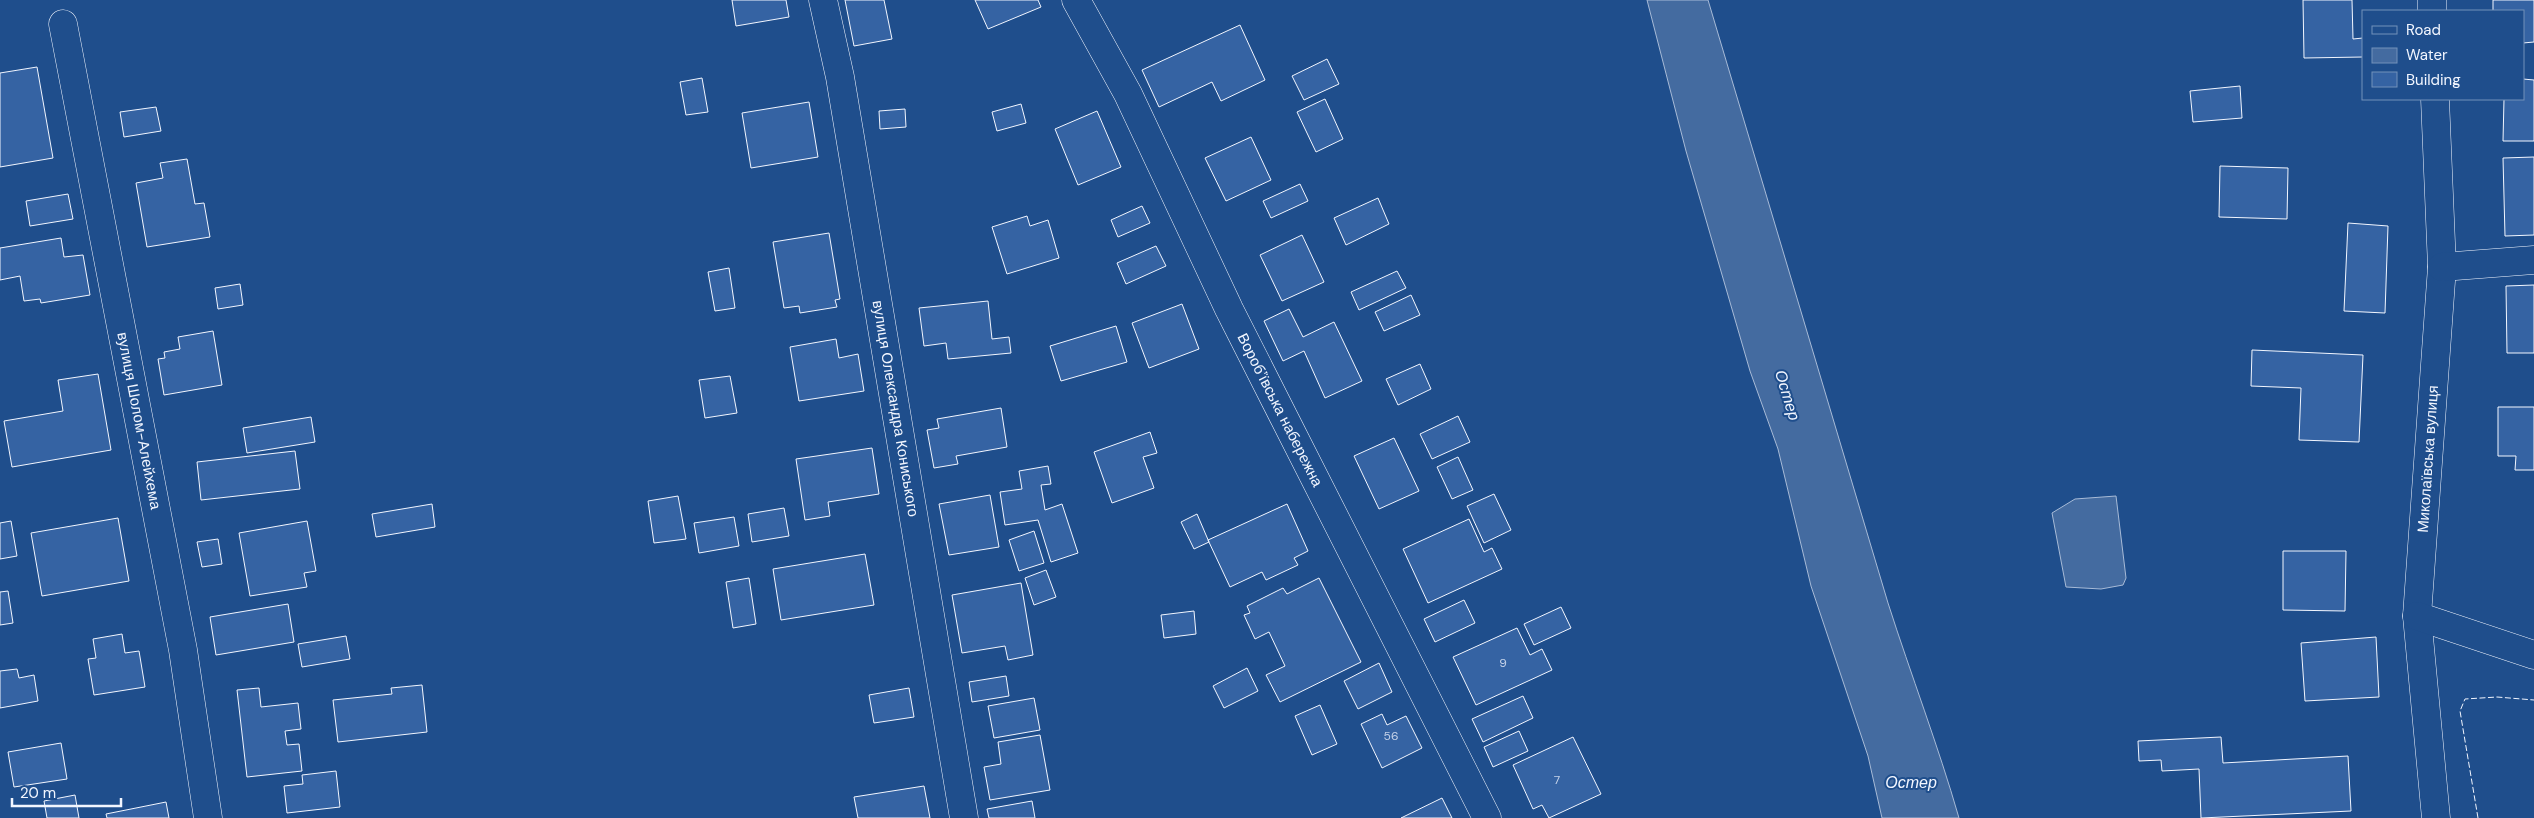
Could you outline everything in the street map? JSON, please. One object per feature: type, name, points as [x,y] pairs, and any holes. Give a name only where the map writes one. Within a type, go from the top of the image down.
[{"type":"street","name":"вулиця Олександра Кониського","points":[[822,0],[840,77],[964,818]]},
{"type":"street","name":"Воробʼївська набережна","points":[[1076,0],[1128,94],[1229,309],[1487,818]]},
{"type":"street","name":"вулиця Шолом-Алейхема","points":[[63,24],[182,650],[208,818]]},
{"type":"street","name":"Миколаївська вулиця","points":[[2436,100],[2442,266],[2417,616],[2436,818]]},
{"type":"street","points":[[2442,266],[2534,260]]},
{"type":"street","points":[[2417,616],[2534,655]]},
{"type":"water","name":"Остер","points":[[1647,0],[1708,0],[1888,603],[1959,818],[1882,818],[1868,756],[1811,586],[1778,449],[1750,371],[1686,151]]},
{"type":"water","points":[[2116,496],[2126,578],[2123,585],[2101,589],[2066,587],[2052,513],[2075,499]]},
{"type":"building","points":[[732,0],[786,0],[789,17],[736,26]]},
{"type":"building","points":[[845,0],[884,0],[892,39],[854,46]]},
{"type":"building","points":[[975,0],[1038,0],[1041,7],[988,29]]},
{"type":"building","points":[[2303,0],[2352,0],[2353,39],[2362,38],[2362,57],[2304,58]]},
{"type":"building","points":[[2493,0],[2534,0],[2534,42],[2524,43],[2524,10],[2493,10]]},
{"type":"building","points":[[1240,25],[1265,80],[1221,101],[1212,82],[1159,107],[1142,70]]},
{"type":"building","points":[[1327,59],[1339,84],[1304,100],[1292,76]]},
{"type":"building","points":[[37,67],[53,158],[0,167],[0,73]]},
{"type":"building","points":[[702,78],[708,112],[686,115],[680,82]]},
{"type":"building","points":[[2524,79],[2534,80],[2534,141],[2503,141],[2504,100],[2524,100]]},
{"type":"building","points":[[2240,86],[2242,118],[2193,122],[2190,91]]},
{"type":"building","points":[[1325,99],[1343,139],[1316,152],[1297,112]]},
{"type":"building","points":[[809,102],[818,157],[751,168],[742,113]]},
{"type":"building","points":[[1021,104],[1026,123],[997,131],[992,112]]},
{"type":"building","points":[[156,107],[161,131],[124,137],[120,112]]},
{"type":"building","points":[[905,109],[906,127],[880,129],[879,111]]},
{"type":"building","points":[[1097,111],[1121,167],[1078,185],[1055,129]]},
{"type":"building","points":[[1251,137],[1271,180],[1226,201],[1205,158]]},
{"type":"building","points":[[2534,157],[2534,235],[2505,236],[2503,158]]},
{"type":"building","points":[[187,159],[195,204],[204,203],[210,237],[147,247],[136,183],[163,178],[160,163]]},
{"type":"building","points":[[2220,166],[2288,168],[2287,219],[2219,217]]},
{"type":"building","points":[[1300,184],[1308,201],[1271,218],[1263,201]]},
{"type":"building","points":[[68,194],[73,219],[30,226],[26,201]]},
{"type":"building","points":[[1378,198],[1389,224],[1346,245],[1334,218]]},
{"type":"building","points":[[1142,206],[1150,223],[1118,237],[1111,220]]},
{"type":"building","points":[[1027,216],[1030,226],[1048,220],[1059,258],[1007,274],[992,227]]},
{"type":"building","points":[[2348,223],[2388,226],[2385,313],[2344,311]]},
{"type":"building","points":[[829,233],[840,299],[835,300],[837,307],[800,313],[799,306],[784,308],[773,242]]},
{"type":"building","points":[[1302,235],[1324,282],[1282,301],[1260,255]]},
{"type":"building","points":[[61,238],[64,257],[83,255],[90,295],[41,303],[40,299],[24,301],[20,276],[0,280],[0,248]]},
{"type":"building","points":[[1156,246],[1166,266],[1126,284],[1117,263]]},
{"type":"building","points":[[729,268],[735,308],[715,311],[708,272]]},
{"type":"building","points":[[1397,271],[1406,288],[1359,310],[1351,292]]},
{"type":"building","points":[[240,284],[243,305],[218,309],[215,288]]},
{"type":"building","points":[[2534,285],[2534,353],[2507,353],[2506,286]]},
{"type":"building","points":[[1411,295],[1420,315],[1384,331],[1375,312]]},
{"type":"building","points":[[988,301],[992,339],[1009,337],[1011,353],[948,359],[946,343],[924,346],[919,308]]},
{"type":"building","points":[[1182,304],[1199,349],[1149,368],[1132,323]]},
{"type":"building","points":[[1289,309],[1303,337],[1334,322],[1362,381],[1325,398],[1304,351],[1283,361],[1264,321]]},
{"type":"building","points":[[1116,326],[1127,362],[1061,381],[1050,346]]},
{"type":"building","points":[[213,331],[222,385],[164,395],[158,359],[165,358],[164,352],[180,349],[178,337]]},
{"type":"building","points":[[836,339],[839,358],[858,354],[864,391],[799,401],[790,347]]},
{"type":"building","points":[[2252,350],[2363,355],[2359,442],[2299,440],[2301,388],[2251,386]]},
{"type":"building","points":[[1420,364],[1431,389],[1398,405],[1386,379]]},
{"type":"building","points":[[98,374],[111,450],[12,467],[4,421],[63,411],[58,380]]},
{"type":"building","points":[[730,376],[737,413],[705,418],[699,380]]},
{"type":"building","points":[[2498,407],[2534,407],[2534,470],[2515,470],[2516,456],[2498,456]]},
{"type":"building","points":[[1001,408],[1007,447],[956,456],[958,464],[934,468],[927,430],[939,428],[937,419]]},
{"type":"building","points":[[1458,416],[1470,442],[1432,459],[1420,434]]},
{"type":"building","points":[[311,417],[315,442],[247,453],[243,428]]},
{"type":"building","points":[[1150,432],[1157,453],[1143,457],[1154,488],[1112,503],[1094,452]]},
{"type":"building","points":[[1394,438],[1419,491],[1379,509],[1354,456]]},
{"type":"building","points":[[872,448],[879,494],[828,502],[830,516],[805,520],[796,459]]},
{"type":"building","points":[[295,451],[300,489],[201,500],[197,462]]},
{"type":"building","points":[[1458,457],[1473,490],[1452,499],[1437,467]]},
{"type":"building","points":[[1048,466],[1051,484],[1041,485],[1045,510],[1062,504],[1078,553],[1051,562],[1038,520],[1005,525],[1000,492],[1022,489],[1019,471]]},
{"type":"building","points":[[1494,494],[1511,530],[1484,543],[1467,506]]},
{"type":"building","points":[[990,495],[999,547],[949,555],[939,504]]},
{"type":"building","points":[[678,496],[686,539],[654,543],[648,501]]},
{"type":"building","points":[[432,504],[435,527],[376,537],[372,514]]},
{"type":"building","points":[[1287,504],[1308,551],[1294,558],[1298,565],[1266,580],[1262,572],[1230,587],[1208,540]]},
{"type":"building","points":[[784,508],[789,536],[752,542],[748,514]]},
{"type":"building","points":[[1197,514],[1209,542],[1194,549],[1181,522]]},
{"type":"building","points":[[734,517],[739,546],[699,553],[694,523]]},
{"type":"building","points":[[118,518],[129,581],[42,596],[31,533]]},
{"type":"building","points":[[1469,519],[1484,552],[1492,548],[1502,569],[1428,603],[1403,549]]},
{"type":"building","points":[[11,521],[17,556],[0,559],[0,523]]},
{"type":"building","points":[[307,521],[316,571],[304,573],[307,587],[250,596],[239,533]]},
{"type":"building","points":[[1034,531],[1044,563],[1019,571],[1009,540]]},
{"type":"building","points":[[218,539],[222,564],[202,567],[197,542]]},
{"type":"building","points":[[2283,551],[2346,551],[2345,611],[2283,610]]},
{"type":"building","points":[[865,554],[874,605],[781,620],[773,569]]},
{"type":"building","points":[[1046,570],[1056,597],[1034,605],[1025,578]]},
{"type":"building","points":[[749,578],[756,624],[733,628],[726,582]]},
{"type":"building","points":[[1319,578],[1361,662],[1280,702],[1266,675],[1285,666],[1269,632],[1255,639],[1244,615],[1250,613],[1247,606],[1283,588],[1287,594]]},
{"type":"building","points":[[1021,583],[1033,655],[1008,660],[1005,646],[962,653],[952,595]]},
{"type":"building","points":[[8,591],[13,623],[0,625],[0,592]]},
{"type":"building","points":[[1464,600],[1475,623],[1435,642],[1424,619]]},
{"type":"building","points":[[288,604],[294,642],[216,655],[210,617]]},
{"type":"building","points":[[1561,607],[1571,628],[1534,645],[1524,624]]},
{"type":"building","points":[[1194,611],[1196,634],[1164,638],[1161,615]]},
{"type":"building","points":[[1517,628],[1530,655],[1542,649],[1552,670],[1476,705],[1453,657]]},
{"type":"building","points":[[122,634],[125,653],[139,651],[145,687],[94,695],[88,659],[96,658],[93,639]]},
{"type":"building","points":[[346,636],[350,659],[302,667],[298,644]]},
{"type":"building","points":[[2376,637],[2379,697],[2305,701],[2301,643]]},
{"type":"building","points":[[1379,663],[1392,692],[1358,709],[1344,681]]},
{"type":"building","points":[[1247,668],[1258,691],[1224,708],[1213,686]]},
{"type":"building","points":[[17,669],[19,678],[34,675],[38,701],[0,708],[0,671]]},
{"type":"building","points":[[1006,676],[1009,696],[972,702],[969,682]]},
{"type":"building","points":[[422,685],[427,732],[338,742],[333,700],[392,694],[391,688]]},
{"type":"building","points":[[259,688],[261,707],[298,703],[301,729],[285,731],[287,745],[299,744],[302,771],[247,777],[237,690]]},
{"type":"building","points":[[909,688],[914,717],[874,723],[869,695]]},
{"type":"building","points":[[1523,696],[1533,718],[1483,742],[1472,719]]},
{"type":"building","points":[[1034,698],[1040,730],[994,738],[988,706]]},
{"type":"building","points":[[1320,705],[1337,744],[1312,755],[1295,716]]},
{"type":"building","points":[[1382,714],[1387,725],[1406,716],[1422,748],[1382,768],[1361,724]]},
{"type":"building","points":[[1519,731],[1528,751],[1493,767],[1484,747]]},
{"type":"building","points":[[1040,735],[1050,790],[990,800],[984,767],[1001,764],[998,742]]},
{"type":"building","points":[[1573,737],[1601,794],[1549,818],[1542,805],[1533,809],[1513,765]]},
{"type":"building","points":[[2221,737],[2223,763],[2348,756],[2351,811],[2201,818],[2199,769],[2162,771],[2161,760],[2139,761],[2138,741]]},
{"type":"building","points":[[61,743],[67,779],[14,787],[8,752]]},
{"type":"building","points":[[336,771],[340,807],[287,813],[284,786],[303,784],[302,775]]},
{"type":"building","points":[[924,786],[930,818],[858,818],[854,797]]},
{"type":"building","points":[[75,795],[79,818],[47,818],[44,801]]},
{"type":"building","points":[[1442,798],[1452,818],[1401,818]]},
{"type":"building","points":[[1032,801],[1035,818],[989,818],[987,809]]},
{"type":"building","points":[[166,802],[169,818],[107,818],[106,814]]},
{"type":"fence","points":[[2478,818],[2460,711],[2465,699],[2497,697],[2534,700]]}]
